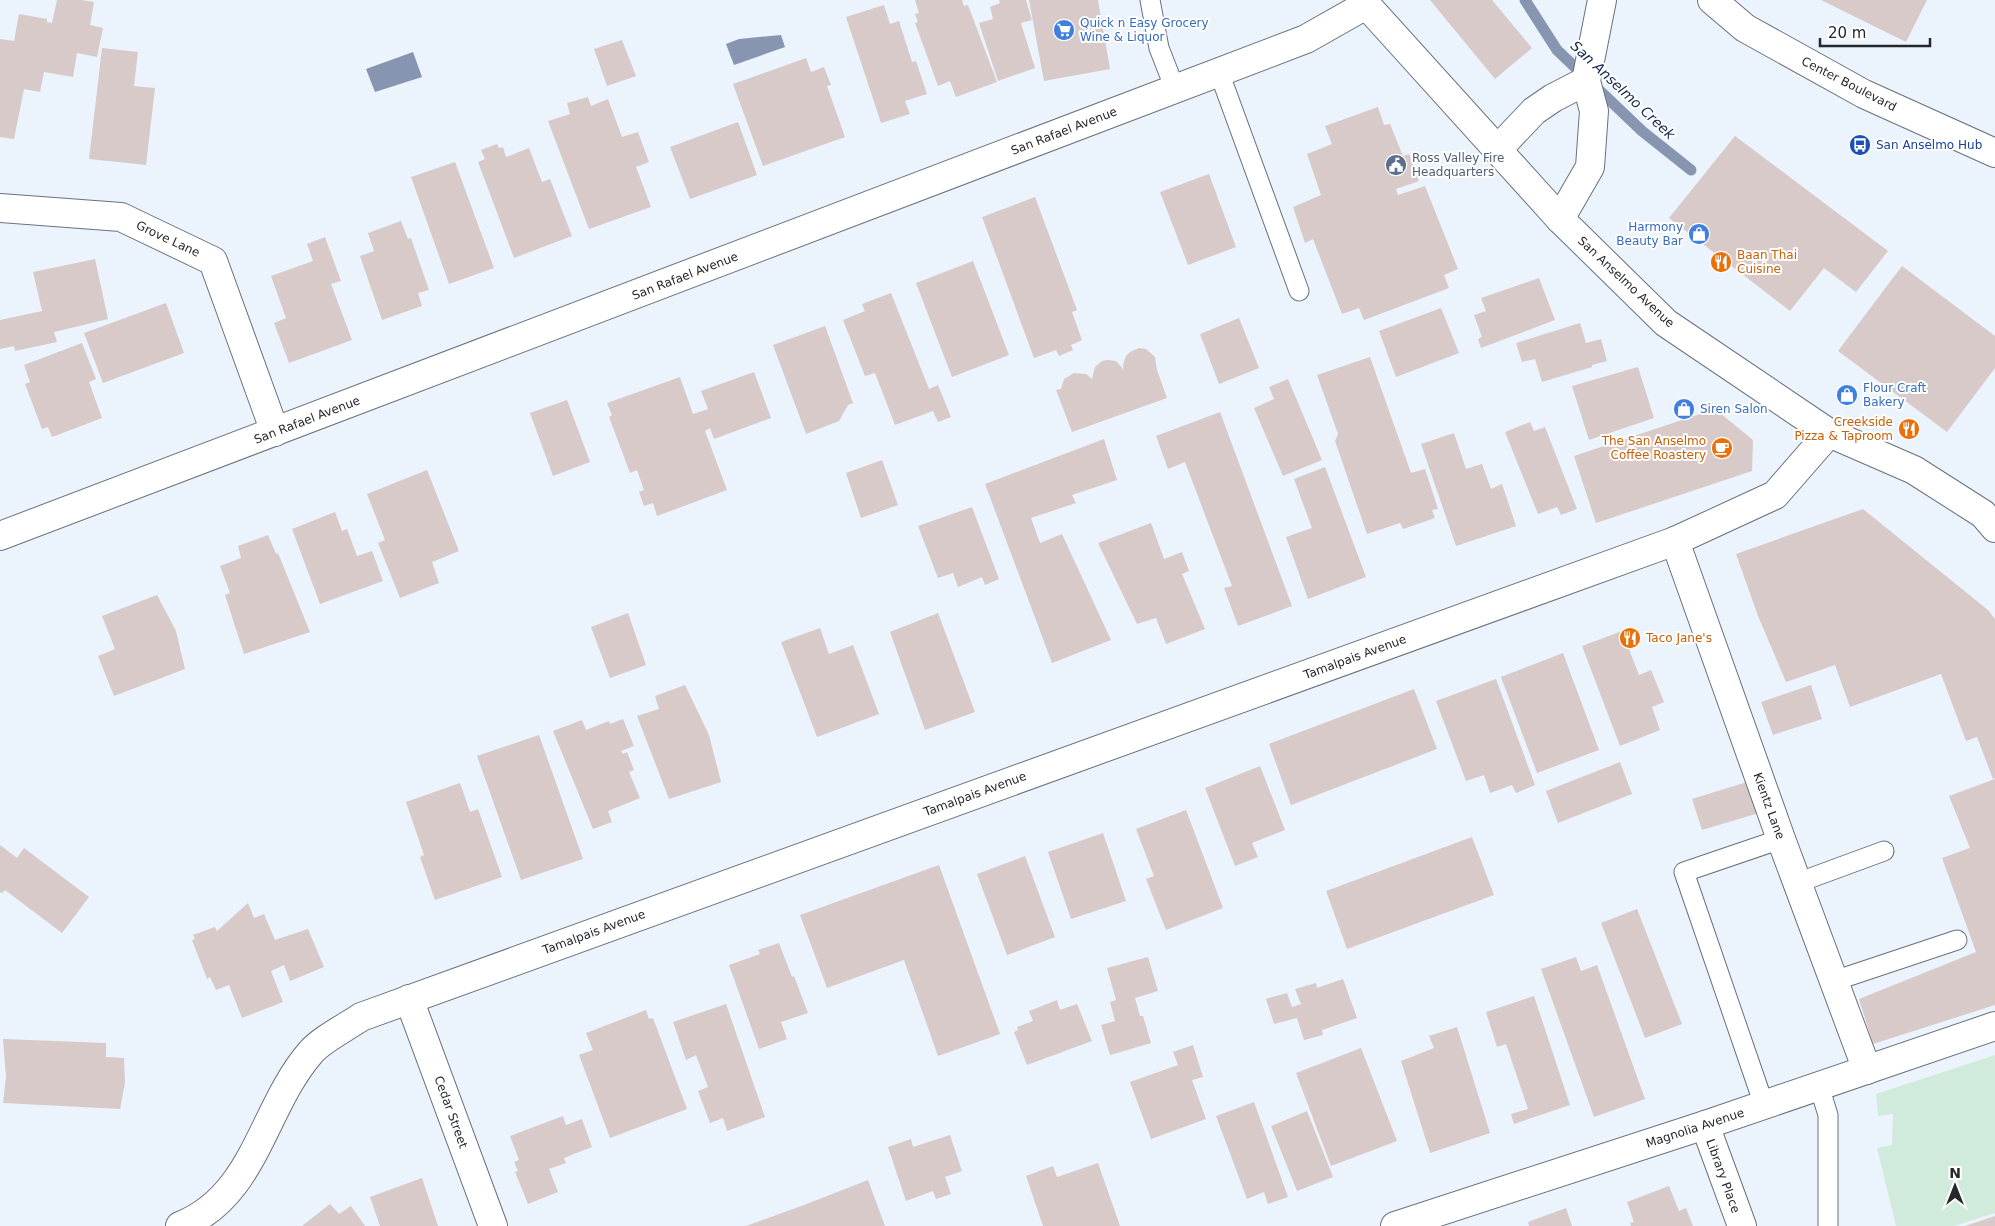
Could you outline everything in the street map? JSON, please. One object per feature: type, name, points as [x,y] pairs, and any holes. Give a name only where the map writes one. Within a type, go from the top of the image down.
[{"type":"street","name":"Center Boulevard","points":[[1712,0],[1745,28],[1864,94],[1995,154]]},
{"type":"street","points":[[1560,219],[1590,167],[1594,111],[1586,81],[1602,1]]},
{"type":"street","name":"San Rafael Avenue","points":[[0,536],[1306,39],[1364,2]]},
{"type":"street","name":"San Anselmo Avenue","points":[[1364,2],[1560,219],[1666,323],[1829,433],[1914,470],[1983,514],[1995,528]]},
{"type":"street","points":[[1497,150],[1534,111],[1553,98],[1586,81]]},
{"type":"street","name":"Grove Lane","points":[[0,208],[121,217],[213,261],[275,432]]},
{"type":"street","name":"Tamalpais Avenue","points":[[180,1226],[194,1220],[221,1202],[245,1170],[274,1108],[290,1080],[312,1050],[361,1017],[1675,541],[1775,495],[1829,433]]},
{"type":"street","name":"Kientz Lane","points":[[1675,541],[1781,839],[1867,1070]]},
{"type":"street","name":"Cedar Street","points":[[408,999],[492,1226]]},
{"type":"street","name":"Magnolia Avenue","points":[[1395,1226],[1705,1125],[1995,1026]]},
{"type":"street","name":"Library Place","points":[[1705,1125],[1742,1226]]},
{"type":"lane","points":[[1150,0],[1159,48],[1175,89]]},
{"type":"lane","points":[[1220,72],[1299,291]]},
{"type":"lane","points":[[1764,1105],[1684,872],[1781,839]]},
{"type":"lane","points":[[1797,883],[1884,850]]},
{"type":"lane","points":[[1834,981],[1957,940]]},
{"type":"lane","points":[[1819,1086],[1828,1115],[1828,1226]]},
{"type":"green space","points":[[1995,1055],[1995,1213],[1954,1226],[1896,1226],[1877,1148],[1892,1145],[1893,1114],[1878,1116],[1876,1094]]},
{"type":"water","points":[[781,35],[785,47],[734,65],[726,44],[739,39]]},
{"type":"water","points":[[413,52],[422,77],[375,92],[366,69]]},
{"type":"building","points":[[57,0],[94,2],[90,25],[103,28],[97,57],[77,53],[73,77],[44,72],[40,92],[24,89],[14,139],[0,137],[0,39],[14,41],[19,14],[47,19],[47,22],[52,23]]},
{"type":"building","points":[[915,0],[962,0],[964,6],[968,5],[997,82],[956,97],[950,81],[938,86],[915,23],[918,22],[915,14],[919,13]]},
{"type":"building","points":[[999,0],[1026,0],[1032,20],[1021,23],[1035,68],[998,81],[979,23],[993,19],[990,7],[1000,3]]},
{"type":"building","points":[[1029,0],[1098,0],[1110,69],[1044,81]]},
{"type":"building","points":[[1430,0],[1492,0],[1532,48],[1495,79]]},
{"type":"building","points":[[1821,0],[1927,0],[1906,42]]},
{"type":"building","points":[[884,5],[890,24],[899,21],[912,62],[916,61],[927,94],[905,101],[910,114],[881,123],[846,17]]},
{"type":"building","points":[[622,40],[636,76],[607,86],[594,49]]},
{"type":"building","points":[[102,48],[138,52],[134,86],[155,88],[146,165],[89,159]]},
{"type":"building","points":[[806,58],[811,72],[824,67],[831,85],[827,86],[845,137],[763,166],[733,84]]},
{"type":"building","points":[[588,97],[591,106],[608,99],[622,137],[638,132],[649,162],[636,167],[651,207],[589,229],[548,121],[570,114],[567,103]]},
{"type":"building","points":[[1378,107],[1384,125],[1390,124],[1403,156],[1409,154],[1419,181],[1396,189],[1398,195],[1425,186],[1458,269],[1444,275],[1449,288],[1364,320],[1359,308],[1342,314],[1313,239],[1305,243],[1293,207],[1321,195],[1307,154],[1332,144],[1325,126]]},
{"type":"building","points":[[738,122],[757,175],[690,199],[670,147]]},
{"type":"building","points":[[1735,136],[1888,251],[1856,292],[1824,268],[1790,311],[1669,218]]},
{"type":"building","points":[[497,144],[499,148],[503,147],[506,157],[529,148],[542,182],[550,179],[572,236],[514,258],[478,162],[485,159],[481,150]]},
{"type":"building","points":[[455,162],[494,268],[449,284],[411,177]]},
{"type":"building","points":[[1209,174],[1236,247],[1188,265],[1160,192]]},
{"type":"building","points":[[1035,197],[1077,310],[1072,312],[1082,340],[1071,345],[1073,350],[1059,356],[1056,350],[1034,358],[982,217]]},
{"type":"building","points":[[401,221],[408,239],[411,238],[429,290],[418,293],[422,306],[382,320],[360,256],[374,251],[368,233]]},
{"type":"building","points":[[325,237],[341,281],[331,284],[352,340],[289,363],[274,323],[286,318],[271,276],[313,261],[307,244]]},
{"type":"building","points":[[95,259],[108,319],[54,332],[57,342],[15,351],[14,346],[0,349],[0,320],[42,311],[33,272]]},
{"type":"building","points":[[973,261],[1009,355],[952,377],[916,283]]},
{"type":"building","points":[[1902,266],[1995,336],[1995,368],[1947,432],[1838,351]]},
{"type":"building","points":[[1539,278],[1555,320],[1481,348],[1478,339],[1482,337],[1474,315],[1486,311],[1481,298]]},
{"type":"building","points":[[891,293],[929,389],[938,385],[951,417],[938,422],[933,411],[895,425],[875,373],[865,376],[843,320],[865,311],[862,304]]},
{"type":"building","points":[[166,303],[184,353],[103,383],[84,333]]},
{"type":"building","points":[[1441,308],[1459,353],[1396,377],[1379,331]]},
{"type":"building","points":[[1239,318],[1259,368],[1219,384],[1200,334]]},
{"type":"building","points":[[1580,323],[1586,343],[1601,339],[1607,361],[1542,382],[1535,359],[1522,362],[1516,343]]},
{"type":"building","points":[[825,326],[853,403],[848,405],[839,421],[806,434],[773,345]]},
{"type":"building","points":[[82,343],[96,379],[89,382],[102,418],[52,437],[48,427],[42,429],[25,384],[30,382],[24,365]]},
{"type":"building","points":[[1139,348],[1146,349],[1155,357],[1157,370],[1167,398],[1072,432],[1056,390],[1061,389],[1064,379],[1074,373],[1086,374],[1092,379],[1095,367],[1102,361],[1107,360],[1116,361],[1124,370],[1123,365],[1126,356]]},
{"type":"building","points":[[1370,357],[1411,473],[1425,469],[1438,509],[1432,510],[1435,518],[1403,529],[1400,523],[1367,534],[1335,441],[1338,434],[1317,375]]},
{"type":"building","points":[[1638,367],[1654,418],[1589,440],[1572,386]]},
{"type":"building","points":[[754,372],[771,418],[714,439],[710,428],[705,431],[727,490],[657,516],[653,503],[644,506],[639,492],[644,490],[637,470],[630,473],[609,417],[612,415],[607,403],[680,377],[693,414],[708,409],[701,391]]},
{"type":"building","points":[[1288,379],[1322,460],[1283,476],[1254,408],[1274,399],[1269,387]]},
{"type":"building","points":[[567,400],[590,462],[553,476],[530,413]]},
{"type":"building","points":[[1715,409],[1753,440],[1752,471],[1596,523],[1574,456]]},
{"type":"building","points":[[1220,412],[1292,606],[1238,626],[1224,588],[1232,586],[1185,462],[1168,469],[1156,436]]},
{"type":"building","points":[[1530,422],[1534,431],[1545,427],[1577,509],[1561,515],[1557,507],[1538,514],[1505,432]]},
{"type":"building","points":[[1454,433],[1466,469],[1482,464],[1491,489],[1502,484],[1516,526],[1456,546],[1421,444]]},
{"type":"building","points":[[1104,439],[1117,480],[1072,495],[1076,503],[1031,518],[1040,543],[1062,534],[1111,640],[1052,663],[985,484]]},
{"type":"building","points":[[882,460],[898,505],[861,518],[846,473]]},
{"type":"building","points":[[1325,467],[1366,577],[1308,599],[1286,537],[1312,528],[1294,479]]},
{"type":"building","points":[[427,470],[459,551],[432,562],[439,583],[400,598],[378,543],[385,540],[367,494]]},
{"type":"building","points":[[972,507],[999,579],[985,585],[982,577],[958,587],[953,573],[938,578],[918,526]]},
{"type":"building","points":[[1863,509],[1988,610],[1995,619],[1995,778],[1993,779],[1977,737],[1966,741],[1941,674],[1850,707],[1835,665],[1786,682],[1758,616],[1736,554]]},
{"type":"building","points":[[335,512],[342,531],[347,529],[357,556],[372,551],[383,581],[320,604],[292,529]]},
{"type":"building","points":[[1151,523],[1164,559],[1182,552],[1189,571],[1182,574],[1205,629],[1166,644],[1156,618],[1137,624],[1098,543]]},
{"type":"building","points":[[268,535],[276,554],[278,553],[310,632],[244,654],[225,595],[230,593],[220,566],[241,558],[238,546]]},
{"type":"building","points":[[157,595],[176,631],[185,669],[114,696],[98,656],[115,649],[102,616]]},
{"type":"building","points":[[628,613],[646,665],[610,678],[591,627]]},
{"type":"building","points":[[938,613],[975,712],[925,730],[890,632]]},
{"type":"building","points":[[820,628],[829,654],[853,645],[879,714],[817,737],[781,642]]},
{"type":"building","points":[[1622,631],[1639,675],[1651,670],[1664,702],[1652,707],[1660,730],[1620,746],[1582,646]]},
{"type":"building","points":[[1563,653],[1599,750],[1537,773],[1501,677]]},
{"type":"building","points":[[1496,679],[1535,785],[1516,793],[1512,785],[1490,793],[1484,775],[1466,781],[1436,701]]},
{"type":"building","points":[[685,685],[709,735],[721,782],[669,799],[637,716],[659,709],[655,696]]},
{"type":"building","points":[[1811,685],[1822,719],[1773,735],[1761,702]]},
{"type":"building","points":[[1414,689],[1437,749],[1291,805],[1269,744]]},
{"type":"building","points":[[623,719],[634,746],[621,751],[623,754],[627,752],[634,770],[629,772],[640,798],[608,811],[612,822],[593,829],[553,731],[582,720],[586,730],[609,721],[610,724]]},
{"type":"building","points":[[539,735],[583,859],[521,880],[477,756]]},
{"type":"building","points":[[1620,762],[1632,794],[1558,823],[1546,791]]},
{"type":"building","points":[[1260,766],[1285,830],[1252,843],[1258,857],[1235,866],[1205,788]]},
{"type":"building","points":[[1995,779],[1995,1005],[1873,1044],[1859,999],[1976,952],[1942,858],[1970,848],[1949,796]]},
{"type":"building","points":[[1750,781],[1759,813],[1702,830],[1692,799]]},
{"type":"building","points":[[460,783],[470,812],[478,809],[502,877],[435,900],[420,857],[424,855],[406,802]]},
{"type":"building","points":[[1186,810],[1223,908],[1166,930],[1146,879],[1154,876],[1136,829]]},
{"type":"building","points":[[1103,833],[1126,901],[1071,919],[1048,852]]},
{"type":"building","points":[[1472,837],[1494,895],[1347,949],[1326,891]]},
{"type":"building","points":[[0,845],[17,858],[24,848],[89,897],[62,933],[5,890],[2,893],[0,892]]},
{"type":"building","points":[[1025,856],[1055,937],[1007,955],[977,874]]},
{"type":"building","points":[[939,865],[1000,1034],[938,1056],[904,960],[827,988],[800,915]]},
{"type":"building","points":[[248,903],[254,918],[264,914],[275,940],[308,929],[324,967],[290,981],[284,965],[271,971],[283,1002],[242,1018],[229,985],[216,990],[210,977],[207,979],[192,940],[195,939],[193,935],[215,927],[217,931]]},
{"type":"building","points":[[1637,909],[1682,1024],[1645,1038],[1601,923]]},
{"type":"building","points":[[779,943],[808,1013],[781,1022],[787,1039],[759,1049],[729,965],[760,954],[758,950]]},
{"type":"building","points":[[1148,957],[1158,991],[1135,998],[1140,1016],[1143,1016],[1151,1043],[1110,1055],[1101,1025],[1115,1021],[1110,1002],[1116,1000],[1107,968]]},
{"type":"building","points":[[1576,957],[1581,971],[1597,965],[1645,1099],[1594,1117],[1541,969]]},
{"type":"building","points":[[1343,979],[1357,1018],[1322,1030],[1323,1035],[1304,1040],[1297,1018],[1274,1024],[1266,999],[1287,993],[1292,1007],[1301,1004],[1295,989],[1316,983],[1317,988]]},
{"type":"building","points":[[1534,996],[1570,1105],[1514,1124],[1511,1114],[1528,1109],[1506,1044],[1497,1047],[1486,1012]]},
{"type":"building","points":[[1057,1000],[1060,1010],[1077,1004],[1092,1041],[1027,1065],[1014,1032],[1018,1030],[1017,1027],[1033,1021],[1029,1011]]},
{"type":"building","points":[[726,1004],[765,1117],[727,1131],[723,1118],[710,1123],[698,1091],[708,1087],[696,1055],[686,1060],[673,1022]]},
{"type":"building","points":[[646,1010],[649,1019],[653,1018],[687,1109],[610,1138],[579,1055],[593,1050],[586,1033]]},
{"type":"building","points":[[1457,1027],[1490,1133],[1430,1153],[1401,1061],[1434,1048],[1429,1036]]},
{"type":"building","points":[[3,1039],[106,1043],[106,1057],[124,1058],[125,1083],[120,1109],[3,1103],[6,1077]]},
{"type":"building","points":[[1193,1045],[1203,1077],[1192,1080],[1206,1119],[1151,1139],[1130,1082],[1178,1065],[1173,1052]]},
{"type":"building","points":[[1361,1048],[1397,1141],[1331,1166],[1296,1073]]},
{"type":"building","points":[[1254,1102],[1288,1197],[1268,1204],[1264,1192],[1247,1199],[1216,1116]]},
{"type":"building","points":[[1307,1111],[1333,1177],[1297,1191],[1271,1126]]},
{"type":"building","points":[[563,1116],[566,1125],[582,1119],[592,1147],[564,1158],[566,1163],[549,1169],[558,1192],[528,1204],[515,1172],[518,1171],[514,1162],[519,1160],[510,1136]]},
{"type":"building","points":[[950,1135],[962,1171],[945,1177],[951,1194],[936,1199],[933,1191],[906,1201],[888,1147],[911,1139],[913,1147]]},
{"type":"building","points":[[1098,1163],[1120,1226],[1043,1226],[1026,1176],[1053,1166],[1057,1177]]},
{"type":"building","points":[[422,1178],[438,1226],[380,1226],[370,1197]]},
{"type":"building","points":[[868,1180],[885,1226],[746,1226],[804,1205]]},
{"type":"building","points":[[1669,1186],[1679,1211],[1686,1208],[1693,1226],[1631,1226],[1630,1223],[1634,1222],[1627,1202]]},
{"type":"building","points":[[330,1204],[339,1214],[351,1206],[365,1226],[302,1226]]},
{"type":"building","points":[[1566,1208],[1572,1226],[1529,1226],[1528,1222]]},
{"type":"building","points":[[1995,1216],[1995,1226],[1965,1226]]},
{"type":"waterway","name":"San Anselmo Creek","points":[[1525,0],[1557,50],[1642,131],[1691,170]]},
{"type":"place","name":"Quick n Easy Grocery Wine & Liquor","points":[[1064,30]]},
{"type":"place","name":"San Anselmo Hub","points":[[1860,145]]},
{"type":"place","name":"Ross Valley Fire Headquarters","points":[[1396,165]]},
{"type":"place","name":"Harmony Beauty Bar","points":[[1699,234]]},
{"type":"place","name":"Baan Thai Cuisine","points":[[1721,262]]},
{"type":"place","name":"Flour Craft Bakery","points":[[1847,395]]},
{"type":"place","name":"Siren Salon","points":[[1684,409]]},
{"type":"place","name":"Creekside Pizza & Taproom","points":[[1909,429]]},
{"type":"place","name":"The San Anselmo Coffee Roastery","points":[[1722,448]]},
{"type":"place","name":"Taco Jane's","points":[[1630,638]]}]
